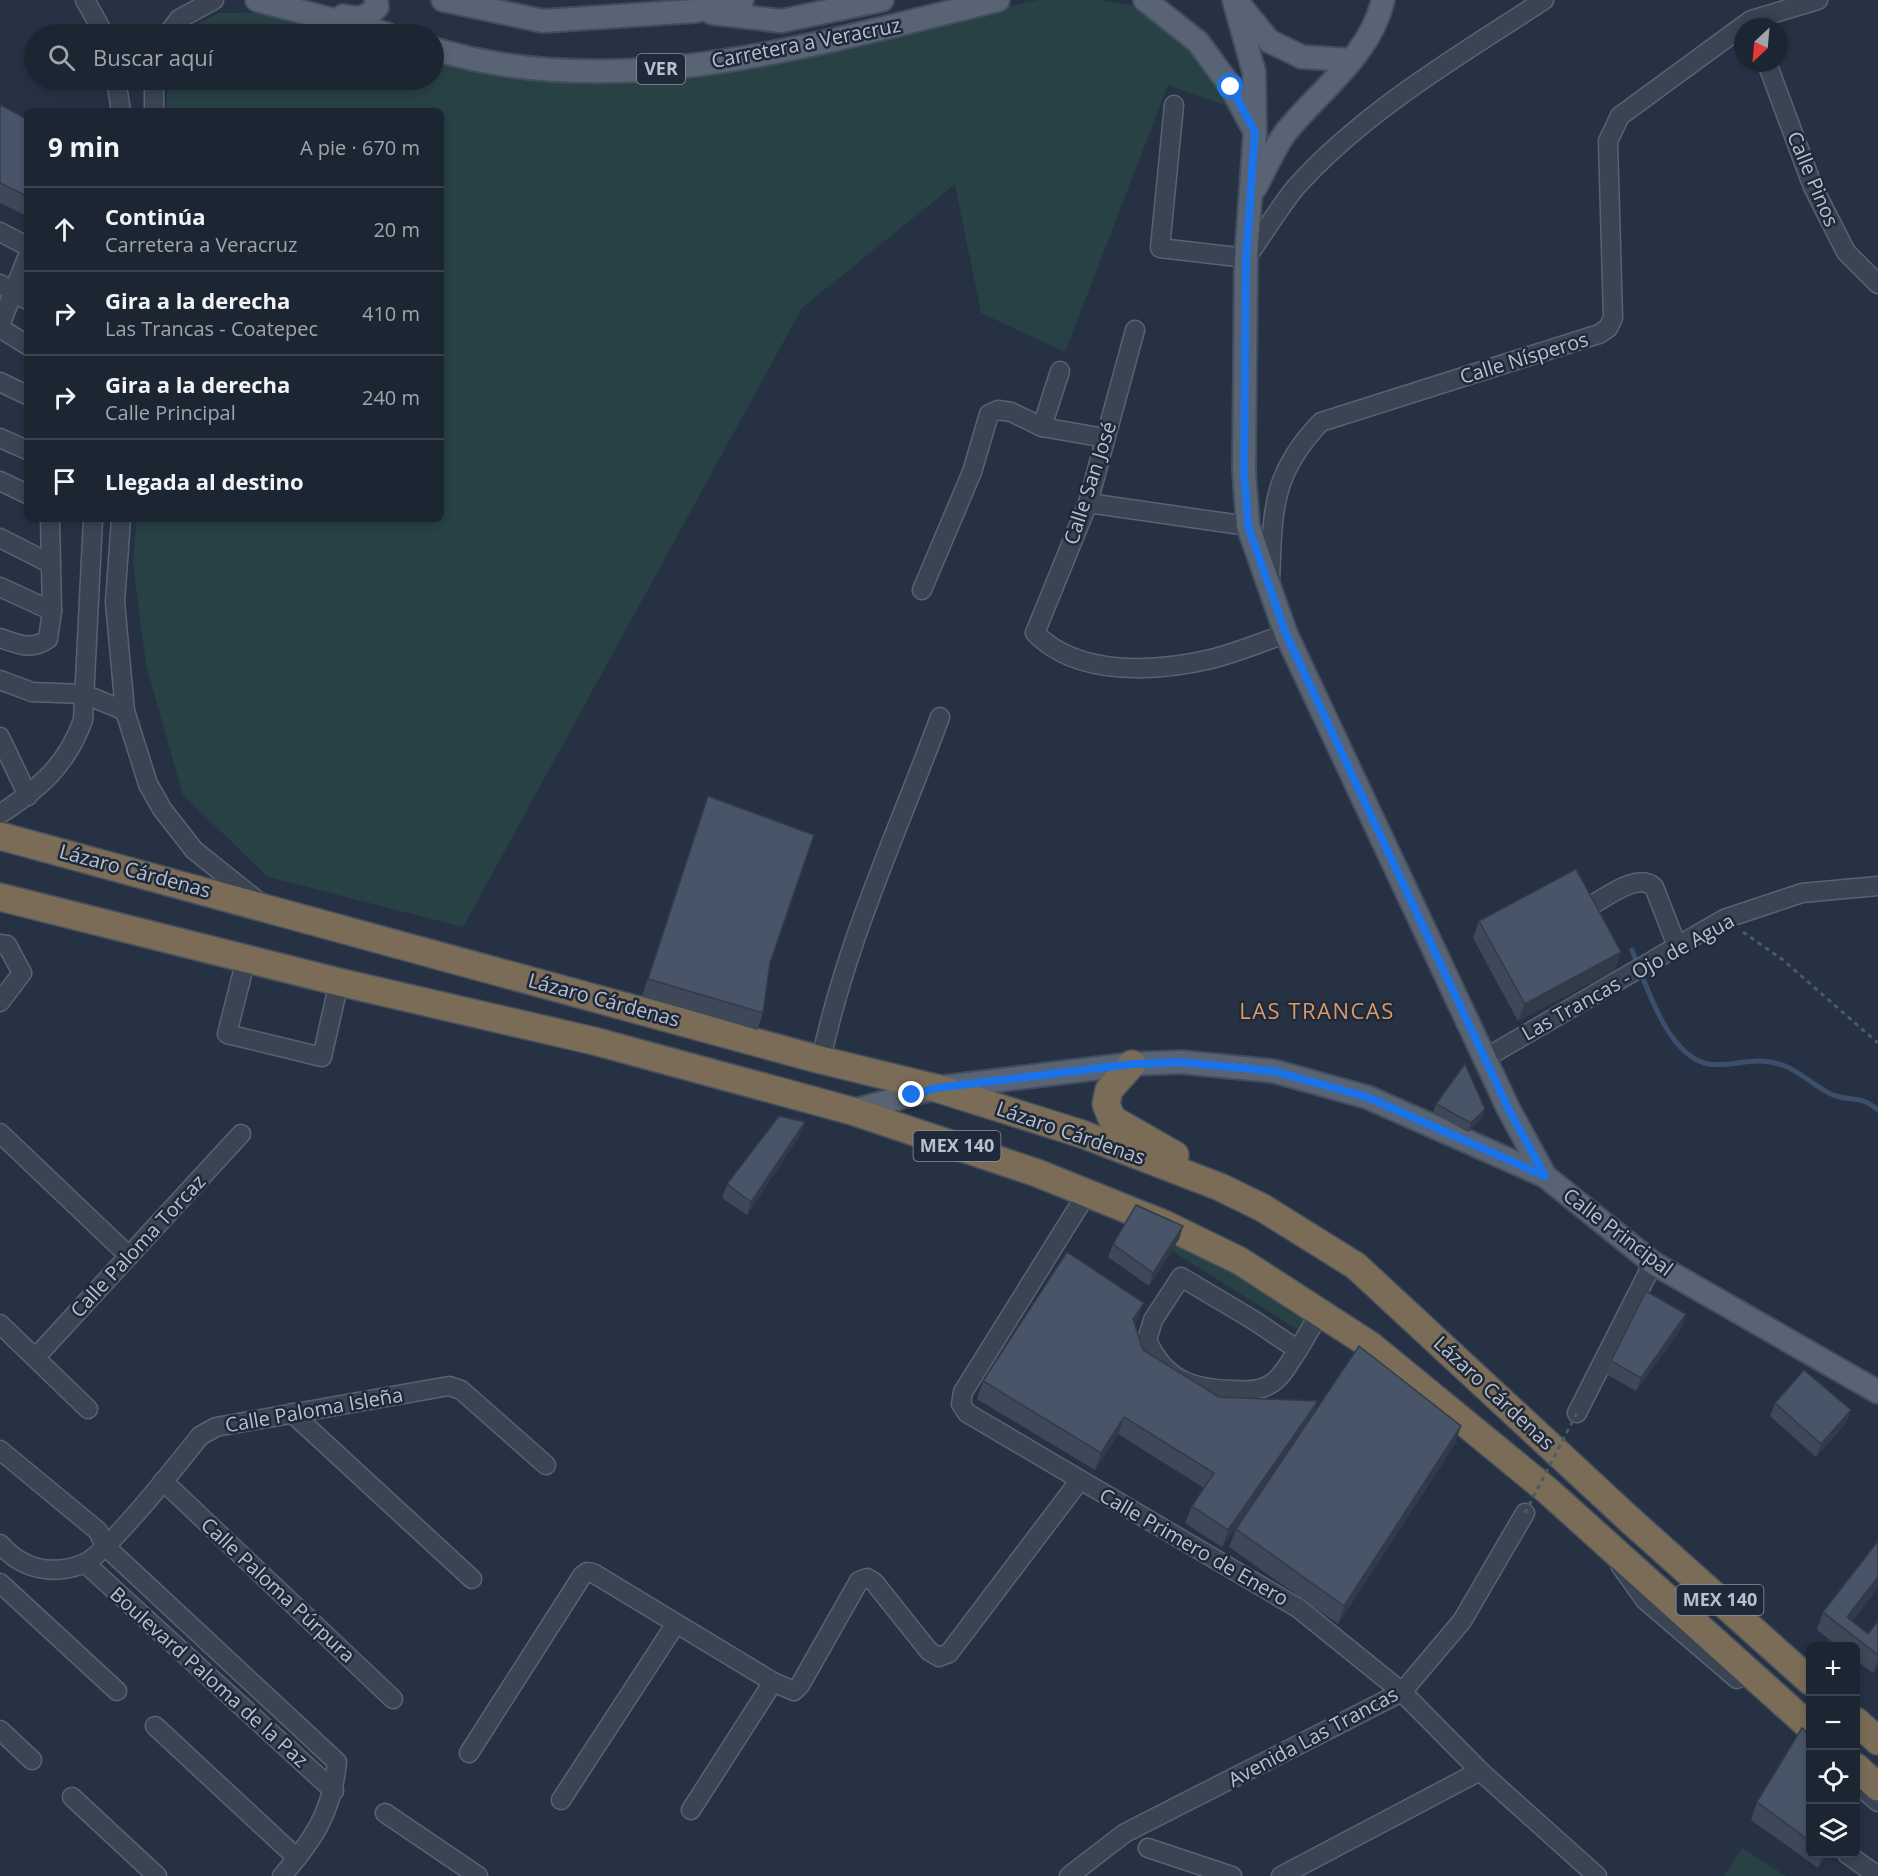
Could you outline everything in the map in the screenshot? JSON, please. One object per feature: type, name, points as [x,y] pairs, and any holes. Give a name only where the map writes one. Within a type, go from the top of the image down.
[{"type":"highway","name":"Lázaro Cárdenas","points":[[0,836],[263,905],[821,1060],[936,1088],[1082,1134],[1220,1187],[1263,1208],[1356,1266],[1630,1520],[1806,1677]]},
{"type":"highway","name":"Lázaro Cárdenas","points":[[3,899],[339,982],[594,1041],[852,1110],[1088,1193],[1164,1224],[1240,1261],[1321,1311],[1370,1345],[1434,1395],[1548,1491],[1806,1724]]},
{"type":"highway","points":[[1132,1064],[1109,1090],[1106,1104],[1112,1119],[1200,1170],[1220,1187]]},
{"type":"highway","points":[[1860,1725],[1878,1741]]},
{"type":"highway","points":[[1860,1771],[1878,1787]]},
{"type":"main road","points":[[257,0],[349,24]]},
{"type":"main road","points":[[300,11],[358,19],[369,16],[376,7],[376,0]]},
{"type":"main road","points":[[443,0],[543,21],[695,11],[742,0]]},
{"type":"main road","name":"Carretera a Veracruz","points":[[444,51],[526,69],[599,72],[672,68],[766,53],[887,28],[998,0]]},
{"type":"main road","points":[[1145,0],[1197,42],[1231,87],[1255,132]]},
{"type":"main road","points":[[1235,0],[1254,72],[1255,132],[1246,258],[1244,471],[1248,526],[1286,634],[1487,1058],[1509,1110],[1545,1176]]},
{"type":"main road","points":[[1235,0],[1269,41],[1302,57],[1351,60]]},
{"type":"main road","points":[[1252,195],[1285,134],[1351,60],[1378,20],[1383,0]]},
{"type":"main road","points":[[695,11],[781,21],[872,3]]},
{"type":"main road","points":[[766,53],[872,3]]},
{"type":"main road","name":"Calle Principal","points":[[852,1110],[936,1088],[1132,1064],[1180,1062],[1273,1071],[1367,1097],[1545,1176],[1653,1263],[1878,1392]]},
{"type":"street","points":[[85,0],[98,24]]},
{"type":"street","points":[[175,24],[178,19],[214,0]]},
{"type":"street","points":[[1174,105],[1160,248],[1246,258],[1296,188],[1334,151],[1410,88],[1544,0]]},
{"type":"street","name":"Calle Nísperos","points":[[1768,18],[1818,0]]},
{"type":"street","name":"Calle Nísperos","points":[[1270,589],[1273,516],[1283,472],[1298,445],[1321,422],[1599,334],[1608,328],[1613,318],[1608,141],[1620,116],[1734,37]]},
{"type":"street","name":"Calle Pinos","points":[[1770,72],[1813,187],[1846,252],[1878,284]]},
{"type":"street","points":[[118,90],[121,108]]},
{"type":"street","points":[[154,90],[154,108]]},
{"type":"street","points":[[0,232],[24,244]]},
{"type":"street","points":[[24,265],[0,327],[24,343]]},
{"type":"street","name":"Calle San José","points":[[1136,330],[1088,503],[1035,633],[1049,647],[1085,662],[1151,669],[1212,659],[1286,634]]},
{"type":"street","points":[[1042,427],[1060,371]]},
{"type":"street","points":[[0,382],[24,394]]},
{"type":"street","points":[[922,590],[972,472],[989,414],[998,410],[1011,412],[1042,427],[1105,438]]},
{"type":"street","points":[[0,438],[24,449]]},
{"type":"street","points":[[0,481],[24,493]]},
{"type":"street","points":[[1088,503],[1248,526]]},
{"type":"street","points":[[0,638],[26,647],[38,646],[48,639],[51,611],[50,522]]},
{"type":"street","points":[[0,814],[28,796],[53,772],[74,746],[83,720],[93,522]]},
{"type":"street","points":[[121,522],[115,602],[125,711],[148,783],[162,809],[194,850],[263,905]]},
{"type":"street","points":[[0,538],[51,564]]},
{"type":"street","points":[[0,587],[51,611]]},
{"type":"street","points":[[0,680],[32,692],[84,694],[125,711]]},
{"type":"street","points":[[821,1060],[830,1019],[860,921],[900,826],[940,717]]},
{"type":"street","points":[[0,736],[28,796]]},
{"type":"street","points":[[1590,906],[1639,881],[1649,882],[1654,887],[1677,946]]},
{"type":"street","name":"Las Trancas - Ojo de Agua","points":[[1487,1058],[1724,919],[1802,893],[1878,886]]},
{"type":"street","points":[[0,944],[7,945],[22,973],[0,1002]]},
{"type":"street","points":[[246,959],[227,1034],[322,1057],[339,982]]},
{"type":"street","points":[[0,1133],[129,1256]]},
{"type":"street","name":"Calle Paloma Torcaz","points":[[36,1358],[242,1134]]},
{"type":"street","name":"Calle Primero de Enero","points":[[1088,1193],[1057,1254],[963,1392],[961,1404],[967,1413],[1298,1608],[1402,1692],[1480,1771],[1597,1876]]},
{"type":"street","points":[[1577,1413],[1653,1263]]},
{"type":"street","points":[[1298,1350],[1255,1320],[1181,1277],[1153,1320],[1147,1340],[1155,1359],[1189,1385],[1211,1390],[1248,1391],[1273,1383],[1298,1350],[1321,1311]]},
{"type":"street","points":[[1135,1307],[1153,1320]]},
{"type":"street","points":[[0,1324],[88,1409]]},
{"type":"street","name":"Calle Paloma Isleña","points":[[105,1546],[200,1436],[216,1427],[292,1413],[449,1386],[461,1390],[546,1465]]},
{"type":"street","points":[[292,1413],[472,1579]]},
{"type":"street","name":"Boulevard Paloma de la Paz","points":[[0,1450],[98,1531],[105,1546],[337,1762],[334,1791]]},
{"type":"street","points":[[1566,1460],[1585,1466],[1601,1478],[1806,1664]]},
{"type":"street","points":[[469,1753],[582,1576],[587,1572],[593,1573],[675,1625],[773,1682],[787,1690],[794,1691],[800,1685],[859,1581],[867,1578],[874,1582],[929,1651],[939,1658],[949,1653],[1080,1480]]},
{"type":"street","name":"Calle Paloma Púrpura","points":[[163,1481],[393,1699]]},
{"type":"street","name":"Avenida Las Trancas","points":[[1069,1876],[1125,1833],[1402,1692],[1462,1622],[1525,1513]]},
{"type":"street","points":[[0,1544],[12,1558],[31,1567],[58,1569],[85,1563],[105,1546]]},
{"type":"street","points":[[1611,1550],[1630,1582],[1645,1600],[1806,1740]]},
{"type":"street","points":[[0,1573],[12,1558]]},
{"type":"street","name":"Boulevard Paloma de la Paz","points":[[85,1563],[334,1791]]},
{"type":"street","points":[[0,1583],[117,1691]]},
{"type":"street","points":[[561,1800],[675,1625]]},
{"type":"street","points":[[691,1810],[773,1682]]},
{"type":"street","points":[[1860,1712],[1878,1728]]},
{"type":"street","points":[[155,1726],[297,1858]]},
{"type":"street","points":[[0,1730],[32,1761]]},
{"type":"street","points":[[1281,1876],[1480,1771]]},
{"type":"street","points":[[1860,1786],[1878,1802]]},
{"type":"street","points":[[282,1876],[322,1820],[334,1791]]},
{"type":"street","points":[[72,1797],[156,1876]]},
{"type":"street","points":[[385,1813],[478,1876]]},
{"type":"street","points":[[1148,1848],[1232,1876]]},
{"type":"street","points":[[1853,1858],[1878,1876]]},
{"type":"path","points":[[1724,919],[1783,960],[1878,1043]]},
{"type":"path","points":[[1525,1513],[1577,1413]]},
{"type":"green space","points":[[1039,0],[1099,0],[1142,7],[1189,45],[1230,107],[1168,85],[1065,352],[981,313],[955,184],[802,308],[463,927],[268,877],[183,795],[146,665],[133,563],[137,522],[444,522],[444,108],[166,108],[167,90],[444,90],[444,48],[605,75],[756,59]]},
{"type":"green space","points":[[218,13],[260,13],[319,24],[197,24]]},
{"type":"green space","points":[[1179,1239],[1312,1317],[1303,1333],[1172,1251]]},
{"type":"green space","points":[[1742,1848],[1786,1876],[1724,1876]]},
{"type":"building","points":[[0,105],[24,117],[24,195],[0,183]]},
{"type":"building","points":[[708,796],[814,835],[770,963],[763,1013],[648,979]]},
{"type":"building","points":[[1576,869],[1621,952],[1525,1004],[1479,921]]},
{"type":"building","points":[[1465,1064],[1485,1109],[1471,1123],[1436,1104]]},
{"type":"building","points":[[779,1116],[805,1122],[751,1202],[727,1184]]},
{"type":"building","points":[[1136,1205],[1183,1226],[1153,1273],[1113,1244]]},
{"type":"building","points":[[1067,1252],[1144,1303],[1133,1319],[1143,1350],[1219,1397],[1318,1401],[1228,1530],[1192,1506],[1214,1473],[1124,1417],[1101,1453],[983,1381]]},
{"type":"building","points":[[1646,1291],[1686,1314],[1641,1378],[1611,1361]]},
{"type":"building","points":[[1359,1346],[1461,1426],[1344,1606],[1236,1529]]},
{"type":"building","points":[[1804,1370],[1851,1410],[1821,1444],[1775,1403]]},
{"type":"building","points":[[1878,1541],[1878,1577],[1847,1617],[1868,1634],[1878,1621],[1878,1655],[1823,1612]]},
{"type":"building","points":[[1802,1728],[1806,1732],[1806,1838],[1757,1802]]},
{"type":"waterway","points":[[1632,950],[1660,1017],[1681,1048],[1694,1058],[1708,1064],[1718,1065],[1764,1061],[1785,1066],[1829,1093],[1862,1101],[1878,1110]]},
{"type":"district","name":"LAS TRANCAS","points":[[1317,1011]]},
{"type":"route","points":[[912,1095],[936,1088],[1132,1064],[1180,1062],[1273,1071],[1367,1097],[1545,1176],[1509,1110],[1487,1058],[1286,634],[1248,526],[1244,471],[1246,258],[1255,132],[1231,87]]}]
